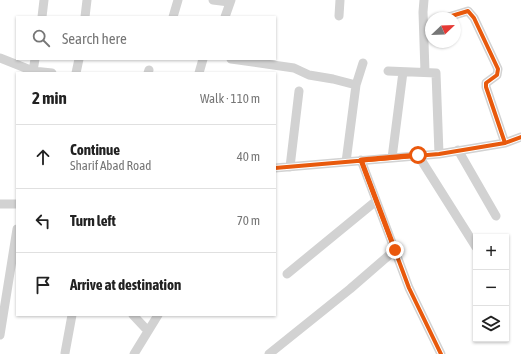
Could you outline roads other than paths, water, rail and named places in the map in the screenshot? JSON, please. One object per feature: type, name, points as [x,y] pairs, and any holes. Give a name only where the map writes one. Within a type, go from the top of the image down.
[{"type":"street","points":[[42,16],[44,0]]},
{"type":"street","points":[[85,16],[87,0]]},
{"type":"street","points":[[173,16],[178,0]]},
{"type":"street","points":[[213,0],[230,1],[225,16]]},
{"type":"street","points":[[339,16],[340,0]]},
{"type":"street","points":[[424,0],[426,12]]},
{"type":"street","points":[[461,13],[468,11],[474,18],[498,69],[497,75],[486,83],[486,87],[505,143]]},
{"type":"street","points":[[425,72],[426,48]]},
{"type":"street","points":[[0,58],[33,71],[42,72]]},
{"type":"street","points":[[33,71],[35,60]]},
{"type":"street","points":[[76,72],[79,60]]},
{"type":"street","points":[[199,72],[203,60]]},
{"type":"street","points":[[238,60],[294,68],[309,75],[356,85]]},
{"type":"street","points":[[346,162],[356,85],[363,63]]},
{"type":"street","points":[[388,71],[434,72],[437,76],[439,154]]},
{"type":"street","points":[[392,158],[403,72]]},
{"type":"street","points":[[290,167],[299,91]]},
{"type":"street","points":[[276,168],[439,154],[505,143],[521,137]]},
{"type":"street","points":[[458,150],[496,216]]},
{"type":"street","points":[[418,155],[473,242]]},
{"type":"street","points":[[361,160],[409,288],[441,354]]},
{"type":"street","points":[[287,274],[376,201]]},
{"type":"street","points":[[0,204],[16,204]]},
{"type":"street","points":[[0,335],[16,235]]},
{"type":"street","points":[[269,354],[350,289],[395,250]]},
{"type":"street","points":[[66,352],[72,316]]},
{"type":"street","points":[[134,316],[148,331]]},
{"type":"street","points":[[134,354],[157,316]]}]
